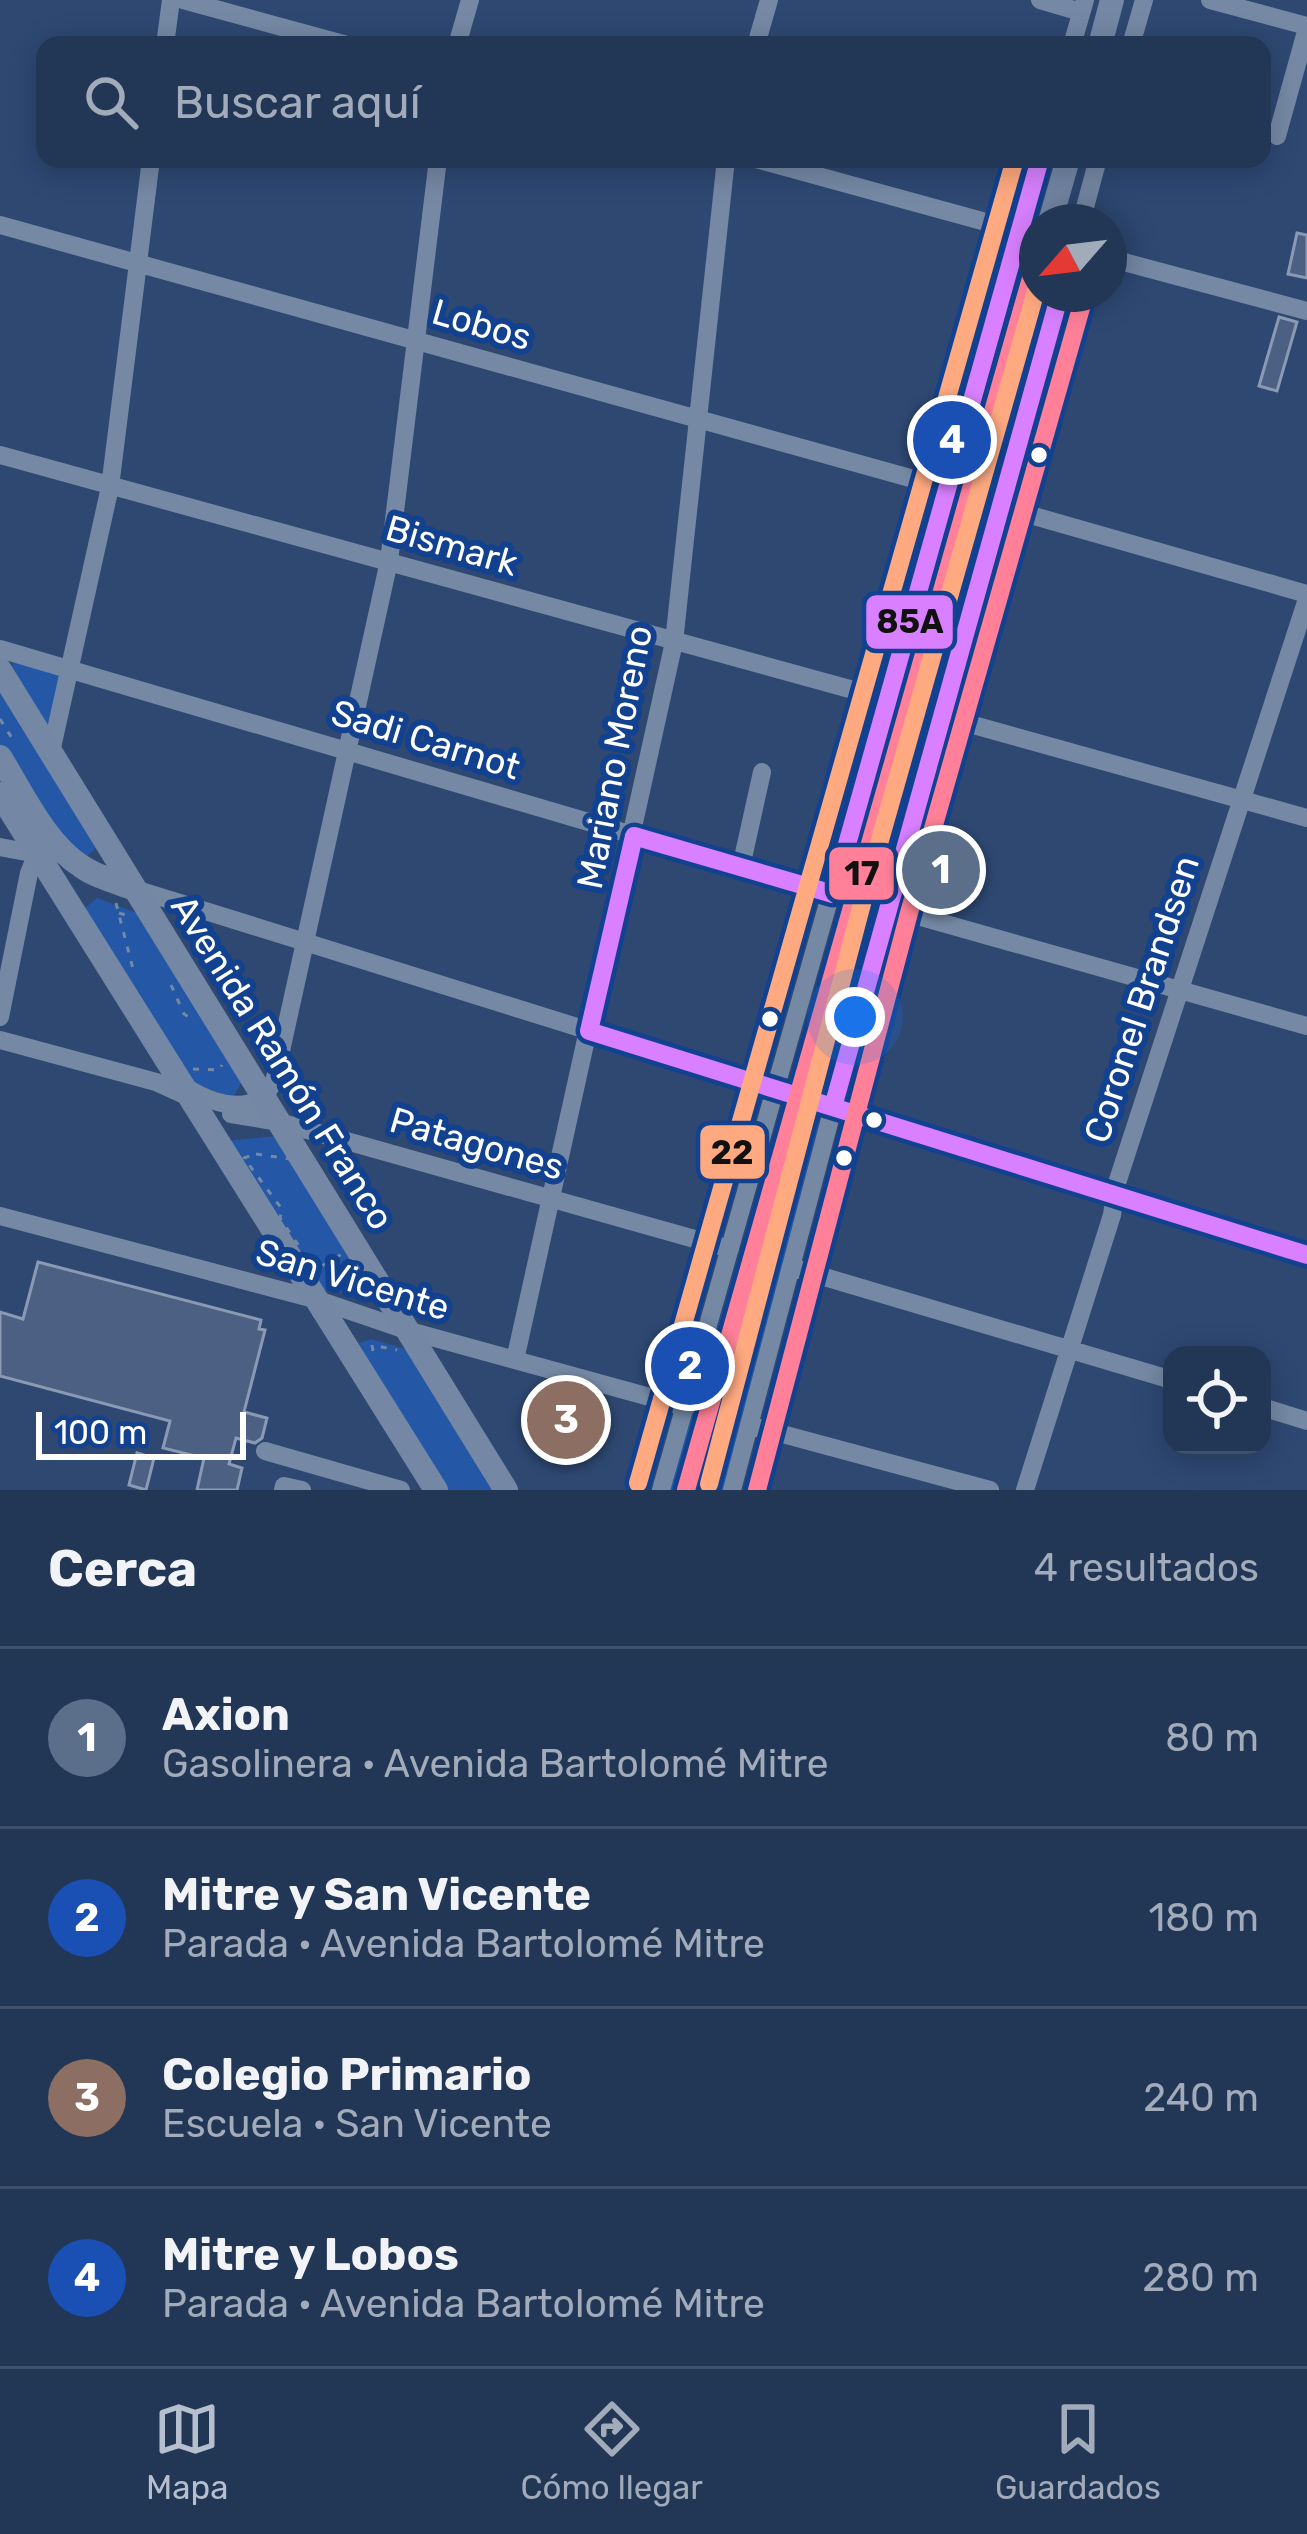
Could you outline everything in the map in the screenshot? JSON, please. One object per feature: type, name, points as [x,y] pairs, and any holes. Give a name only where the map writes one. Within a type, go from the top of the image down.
[{"type":"main road","points":[[1102,36],[1112,0]]},
{"type":"main road","points":[[1055,204],[1065,168]]},
{"type":"main road","points":[[696,1490],[1025,312]]},
{"type":"main road","name":"Avenida Ramón Franco","points":[[0,670],[279,1122],[403,1340],[506,1490]]},
{"type":"main road","points":[[0,757],[71,858],[81,867],[135,889]]},
{"type":"main road","points":[[0,771],[67,882],[97,944]]},
{"type":"main road","points":[[0,794],[436,1490]]},
{"type":"street","points":[[166,36],[171,0]]},
{"type":"street","points":[[183,0],[314,36]]},
{"type":"street","points":[[460,36],[470,0]]},
{"type":"street","points":[[759,36],[769,0]]},
{"type":"street","points":[[1040,0],[1083,6],[1075,36]]},
{"type":"street","points":[[1134,36],[1144,0]]},
{"type":"street","points":[[1210,0],[1307,27],[1277,136]]},
{"type":"street","points":[[51,752],[110,487],[151,168]]},
{"type":"street","points":[[190,1094],[228,1105],[248,1105],[264,1098],[275,1078],[389,561],[437,168]]},
{"type":"street","name":"Mariano Moreno","points":[[515,1360],[674,642],[725,168]]},
{"type":"street","points":[[789,168],[1019,232]]},
{"type":"street","points":[[1033,204],[1039,168]]},
{"type":"street","points":[[1086,204],[1096,168]]},
{"type":"street","name":"Lobos","points":[[0,225],[946,488]]},
{"type":"street","points":[[661,1490],[946,488],[1019,262]]},
{"type":"street","points":[[1127,263],[1307,310]]},
{"type":"street","points":[[732,1490],[886,907],[1055,312]]},
{"type":"street","name":"Bismark","points":[[0,455],[886,699]]},
{"type":"street","points":[[999,506],[1307,596]]},
{"type":"street","name":"Coronel Brandsen","points":[[1024,1490],[1178,991],[1307,596]]},
{"type":"street","name":"Sadi Carnot","points":[[0,650],[833,894]]},
{"type":"street","points":[[940,716],[1307,818]]},
{"type":"street","points":[[741,867],[762,772]]},
{"type":"street","points":[[0,848],[37,854],[0,1017]]},
{"type":"street","points":[[135,889],[1307,1255]]},
{"type":"street","points":[[886,907],[1307,1026]]},
{"type":"street","name":"Patagones","points":[[0,1040],[156,1082],[220,1112],[279,1122],[730,1249]]},
{"type":"street","name":"San Vicente","points":[[0,1216],[318,1300],[403,1340],[515,1360],[686,1407]]},
{"type":"street","points":[[791,1268],[1163,1378]]},
{"type":"street","points":[[1271,1410],[1307,1420]]},
{"type":"street","points":[[748,1425],[990,1490]]},
{"type":"street","points":[[265,1451],[401,1490]]},
{"type":"street","points":[[283,1490],[284,1486],[302,1490]]},
{"type":"path","points":[[133,917],[118,913],[134,972]]},
{"type":"path","points":[[170,982],[184,1014],[197,1023]]},
{"type":"path","points":[[188,1057],[193,1070],[219,1070],[222,1065],[214,1051]]},
{"type":"path","points":[[256,1154],[290,1160],[313,1196],[347,1251],[314,1270],[280,1218],[281,1209],[244,1158],[256,1154]]},
{"type":"path","points":[[374,1360],[372,1345],[403,1340]]},
{"type":"shaded area","points":[[1019,269],[1019,284],[798,1072],[792,1073]]},
{"type":"shaded area","points":[[1041,312],[1045,312],[828,1082]]},
{"type":"shaded area","points":[[17,659],[62,672],[48,728],[11,668]]},
{"type":"shaded area","points":[[0,683],[96,848],[87,856],[64,842],[0,747]]},
{"type":"shaded area","points":[[97,898],[142,915],[242,1081],[233,1098],[195,1084],[86,914],[86,907]]},
{"type":"shaded area","points":[[783,1108],[788,1112],[681,1490],[669,1490]]},
{"type":"shaded area","points":[[816,1119],[819,1123],[724,1490],[708,1490]]},
{"type":"shaded area","points":[[277,1136],[367,1287],[358,1296],[323,1289],[225,1141]]},
{"type":"shaded area","points":[[371,1339],[411,1355],[496,1490],[439,1490],[357,1344]]},
{"type":"building","points":[[1297,233],[1307,235],[1307,278],[1288,274]]},
{"type":"building","points":[[1279,317],[1297,322],[1277,391],[1259,386]]},
{"type":"building","points":[[38,1262],[261,1320],[259,1329],[265,1330],[244,1412],[267,1418],[262,1438],[255,1443],[236,1438],[229,1464],[242,1468],[237,1490],[197,1490],[204,1458],[163,1448],[170,1421],[0,1376],[0,1312],[23,1319]]},
{"type":"building","points":[[137,1453],[154,1458],[146,1490],[129,1485]]},
{"type":"transit line","name":"22","points":[[638,1483],[1012,168]]},
{"type":"transit line","name":"85A","points":[[1037,168],[833,894],[634,836],[589,1031],[1307,1255]]},
{"type":"transit line","name":"17","points":[[686,1490],[1021,312]]},
{"type":"transit line","name":"22","points":[[709,1484],[863,900],[1030,312]]},
{"type":"transit line","name":"85A","points":[[833,1107],[1055,312]]},
{"type":"transit line","name":"17","points":[[757,1490],[909,913],[1080,312]]},
{"type":"place","name":"Mitre y Lobos","points":[[952,440]]},
{"type":"place","name":"Axion","points":[[941,870]]},
{"type":"place","name":"Mitre y San Vicente","points":[[690,1366]]},
{"type":"place","name":"Colegio Primario","points":[[566,1420]]}]
